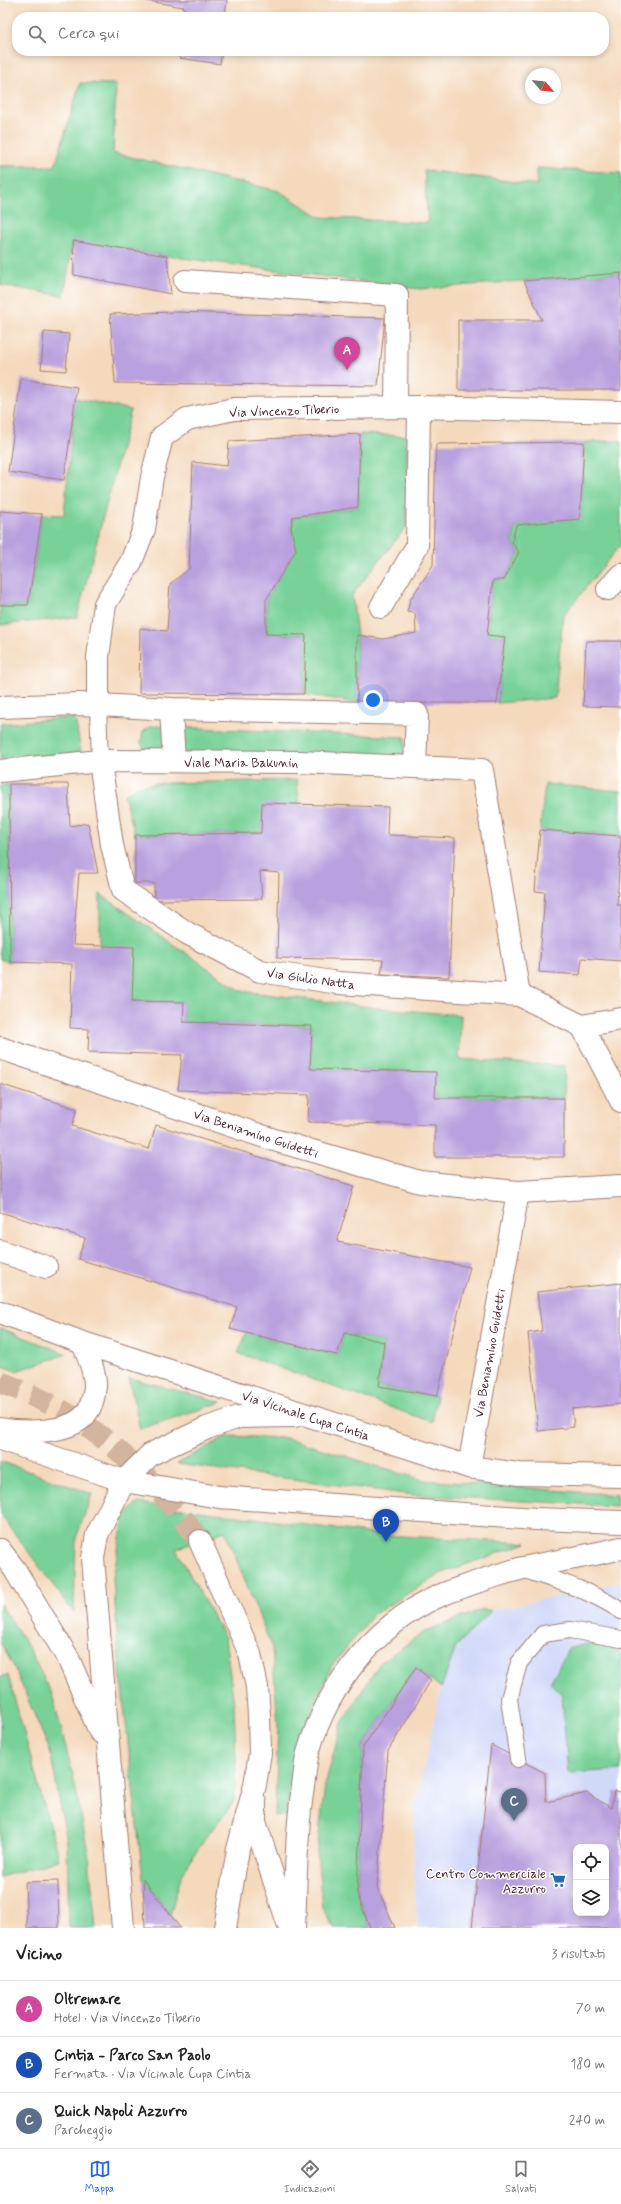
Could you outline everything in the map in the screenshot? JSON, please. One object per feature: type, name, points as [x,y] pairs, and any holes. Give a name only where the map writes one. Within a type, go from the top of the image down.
[{"type":"main road","points":[[185,281],[397,295],[396,407]]},
{"type":"main road","points":[[381,607],[418,546],[419,406]]},
{"type":"main road","name":"Via Vincenzo Tiberio","points":[[98,705],[98,657],[105,604],[131,562],[144,529],[152,477],[162,437],[187,419],[234,409],[419,406],[621,412]]},
{"type":"main road","points":[[0,707],[9,705],[98,705],[171,709],[417,714],[415,767]]},
{"type":"main road","points":[[171,709],[174,761]]},
{"type":"main road","name":"Viale Maria Bakunin","points":[[0,771],[100,761],[300,762],[482,770],[519,995]]},
{"type":"main road","name":"Via Giulio Natta","points":[[100,761],[112,844],[123,890],[187,933],[260,971],[339,983],[519,995],[582,1026]]},
{"type":"main road","points":[[621,1019],[582,1026],[621,1101]]},
{"type":"main road","name":"Via Beniamino Guidetti","points":[[0,1048],[274,1140],[420,1182],[518,1192],[621,1186]]},
{"type":"main road","name":"Via Beniamino Guidetti","points":[[469,1467],[518,1192]]},
{"type":"main road","points":[[0,1252],[46,1267]]},
{"type":"main road","name":"Via Vicinale Cupa Cintia","points":[[0,1312],[83,1343],[469,1467],[519,1474],[621,1476]]},
{"type":"main road","points":[[0,1429],[17,1432],[52,1429],[66,1426],[84,1416],[92,1404],[95,1386],[92,1367],[83,1343]]},
{"type":"main road","points":[[123,1928],[107,1749],[93,1558],[97,1535],[124,1481],[151,1454],[207,1428],[239,1417],[314,1416]]},
{"type":"main road","points":[[0,1439],[124,1481],[219,1497],[536,1519],[621,1522]]},
{"type":"main road","points":[[200,1541],[250,1654],[257,1687],[259,1716],[260,1753],[255,1785],[238,1849],[225,1928]]},
{"type":"main road","points":[[294,1928],[297,1826],[308,1754],[319,1720],[337,1688],[360,1656],[374,1641],[399,1619],[449,1592],[522,1569],[621,1548]]},
{"type":"main road","points":[[0,1550],[15,1570],[68,1658],[107,1749]]},
{"type":"main road","points":[[255,1785],[255,1822],[289,1928]]},
{"type":"lane","points":[[98,705],[100,761]]},
{"type":"lane","points":[[522,1569],[569,1586],[613,1605],[621,1611]]},
{"type":"lane","points":[[518,1759],[509,1699],[519,1663],[543,1634],[570,1630],[621,1639]]},
{"type":"shaded area","name":"Centro Commerciale Azzurro","points":[[621,1582],[621,1928],[418,1928],[414,1882],[414,1815],[441,1688],[456,1647],[491,1611]]},
{"type":"green space","points":[[80,83],[116,84],[113,153],[279,191],[320,217],[428,223],[424,170],[537,185],[537,168],[621,173],[621,273],[420,289],[167,256],[73,241],[64,296],[0,285],[0,166],[55,166]]},
{"type":"green space","points":[[75,398],[131,410],[77,617],[0,625],[0,605],[28,605],[42,514],[64,515]]},
{"type":"green space","points":[[360,434],[407,436],[406,527],[352,595],[357,635],[357,703],[304,694],[306,635],[266,634],[266,600],[295,550],[291,528],[293,517],[358,507]]},
{"type":"green space","points":[[621,441],[621,544],[563,616],[555,698],[497,703],[505,637],[487,635],[493,580],[504,580],[519,552],[512,542],[516,525],[580,518],[584,442]]},
{"type":"green space","points":[[75,717],[81,753],[0,759],[0,724]]},
{"type":"green space","points":[[151,726],[405,737],[404,759],[157,752],[144,748],[141,743],[143,732]]},
{"type":"green space","points":[[297,780],[299,804],[261,833],[135,835],[124,795],[137,786],[163,783]]},
{"type":"green space","points":[[9,784],[10,962],[0,959],[0,786]]},
{"type":"green space","points":[[545,784],[621,791],[621,836],[540,830]]},
{"type":"green space","points":[[100,894],[241,991],[378,1008],[461,1015],[459,1059],[565,1066],[564,1098],[435,1098],[435,1072],[310,1069],[312,1026],[183,1022],[184,1002],[132,1001],[100,946]]},
{"type":"green space","points":[[0,1328],[67,1354],[16,1371],[0,1365]]},
{"type":"green space","points":[[247,1333],[337,1355],[344,1333],[384,1342],[379,1386],[437,1396],[432,1422],[238,1353]]},
{"type":"green space","points":[[129,1378],[222,1402],[140,1429]]},
{"type":"green space","points":[[227,1436],[286,1438],[423,1480],[617,1495],[616,1506],[414,1495],[177,1464]]},
{"type":"green space","points":[[0,1461],[92,1494],[76,1538],[74,1613],[0,1514]]},
{"type":"green space","points":[[138,1503],[383,1535],[527,1543],[442,1573],[374,1614],[331,1667],[304,1727],[285,1815],[275,1816],[278,1724],[272,1648],[225,1531],[176,1549],[225,1638],[234,1704],[236,1759],[235,1801],[205,1838],[182,1874],[170,1914],[143,1879],[120,1670],[113,1578],[124,1515]]},
{"type":"green space","points":[[0,1604],[23,1638],[52,1694],[73,1775],[89,1858],[96,1928],[69,1928],[67,1842],[50,1751],[14,1667],[0,1642]]},
{"type":"green space","points":[[483,1609],[491,1611],[456,1647],[441,1688],[416,1667],[363,1747],[357,1893],[370,1928],[334,1928],[322,1907],[317,1851],[325,1785],[342,1723],[380,1663],[424,1632]]},
{"type":"green space","points":[[598,1642],[621,1652],[621,1770],[568,1773],[562,1695],[550,1683],[569,1648]]},
{"type":"green space","points":[[8,1675],[59,1860],[0,1877],[0,1677]]},
{"type":"building","points":[[142,0],[227,0],[226,12],[184,12],[184,7]]},
{"type":"building","points":[[179,56],[221,56],[220,64],[179,58]]},
{"type":"building","points":[[73,240],[167,256],[171,294],[74,275]]},
{"type":"building","points":[[621,273],[621,390],[458,390],[458,320],[542,320],[524,281]]},
{"type":"building","points":[[175,312],[385,318],[378,386],[115,383],[110,314]]},
{"type":"building","points":[[44,332],[69,334],[66,371],[41,369]]},
{"type":"building","points":[[21,379],[77,387],[64,480],[8,472]]},
{"type":"building","points":[[360,434],[358,507],[293,517],[291,528],[296,550],[266,600],[266,634],[306,635],[304,694],[139,693],[140,628],[167,631],[170,584],[189,569],[193,462],[227,466],[229,441]]},
{"type":"building","points":[[584,442],[580,519],[516,525],[512,542],[519,552],[504,580],[493,580],[487,635],[505,637],[497,703],[357,703],[357,635],[383,639],[416,633],[415,613],[407,612],[410,600],[433,565],[436,444]]},
{"type":"building","points":[[0,511],[42,514],[28,605],[0,605]]},
{"type":"building","points":[[586,641],[621,641],[621,707],[583,706]]},
{"type":"building","points":[[9,784],[68,784],[70,826],[88,823],[98,873],[79,873],[73,945],[134,947],[132,1001],[184,1002],[183,1022],[312,1026],[310,1069],[436,1072],[435,1098],[564,1098],[564,1157],[435,1157],[435,1125],[308,1122],[309,1095],[178,1090],[182,1055],[88,1052],[89,1029],[70,1028],[72,964],[10,962]]},
{"type":"building","points":[[262,803],[388,807],[387,835],[455,838],[449,977],[381,974],[383,960],[277,958],[279,873],[260,871],[262,899],[154,900],[154,883],[135,883],[135,835],[261,833]]},
{"type":"building","points":[[540,830],[621,836],[617,905],[621,905],[621,961],[582,958],[580,975],[539,972],[545,892],[535,891]]},
{"type":"building","points":[[0,1084],[77,1109],[72,1126],[149,1149],[156,1125],[354,1186],[337,1242],[470,1267],[437,1396],[379,1386],[384,1342],[344,1333],[337,1355],[230,1329],[237,1307],[78,1259],[85,1238],[0,1212]]},
{"type":"building","points":[[621,1283],[621,1404],[572,1409],[574,1427],[538,1431],[528,1333],[542,1331],[537,1292]]},
{"type":"building","points":[[416,1667],[431,1680],[388,1751],[377,1887],[395,1928],[370,1928],[357,1893],[363,1747]]},
{"type":"building","points":[[491,1745],[545,1773],[546,1802],[587,1793],[611,1808],[614,1791],[621,1792],[621,1928],[472,1928]]},
{"type":"building","points":[[143,1879],[170,1914],[180,1928],[145,1928]]},
{"type":"building","points":[[58,1881],[59,1928],[27,1928],[25,1882]]},
{"type":"tunnel","points":[[0,1382],[32,1395],[73,1417],[114,1447],[151,1482],[200,1541]]},
{"type":"place","name":"Oltremare","points":[[347,370]]},
{"type":"place","name":"Cintia - Parco San Paolo","points":[[386,1542]]},
{"type":"place","name":"Quick Napoli Azzurro","points":[[514,1821]]},
{"type":"place","name":"Centro Commerciale Azzurro","points":[[558,1880]]}]
